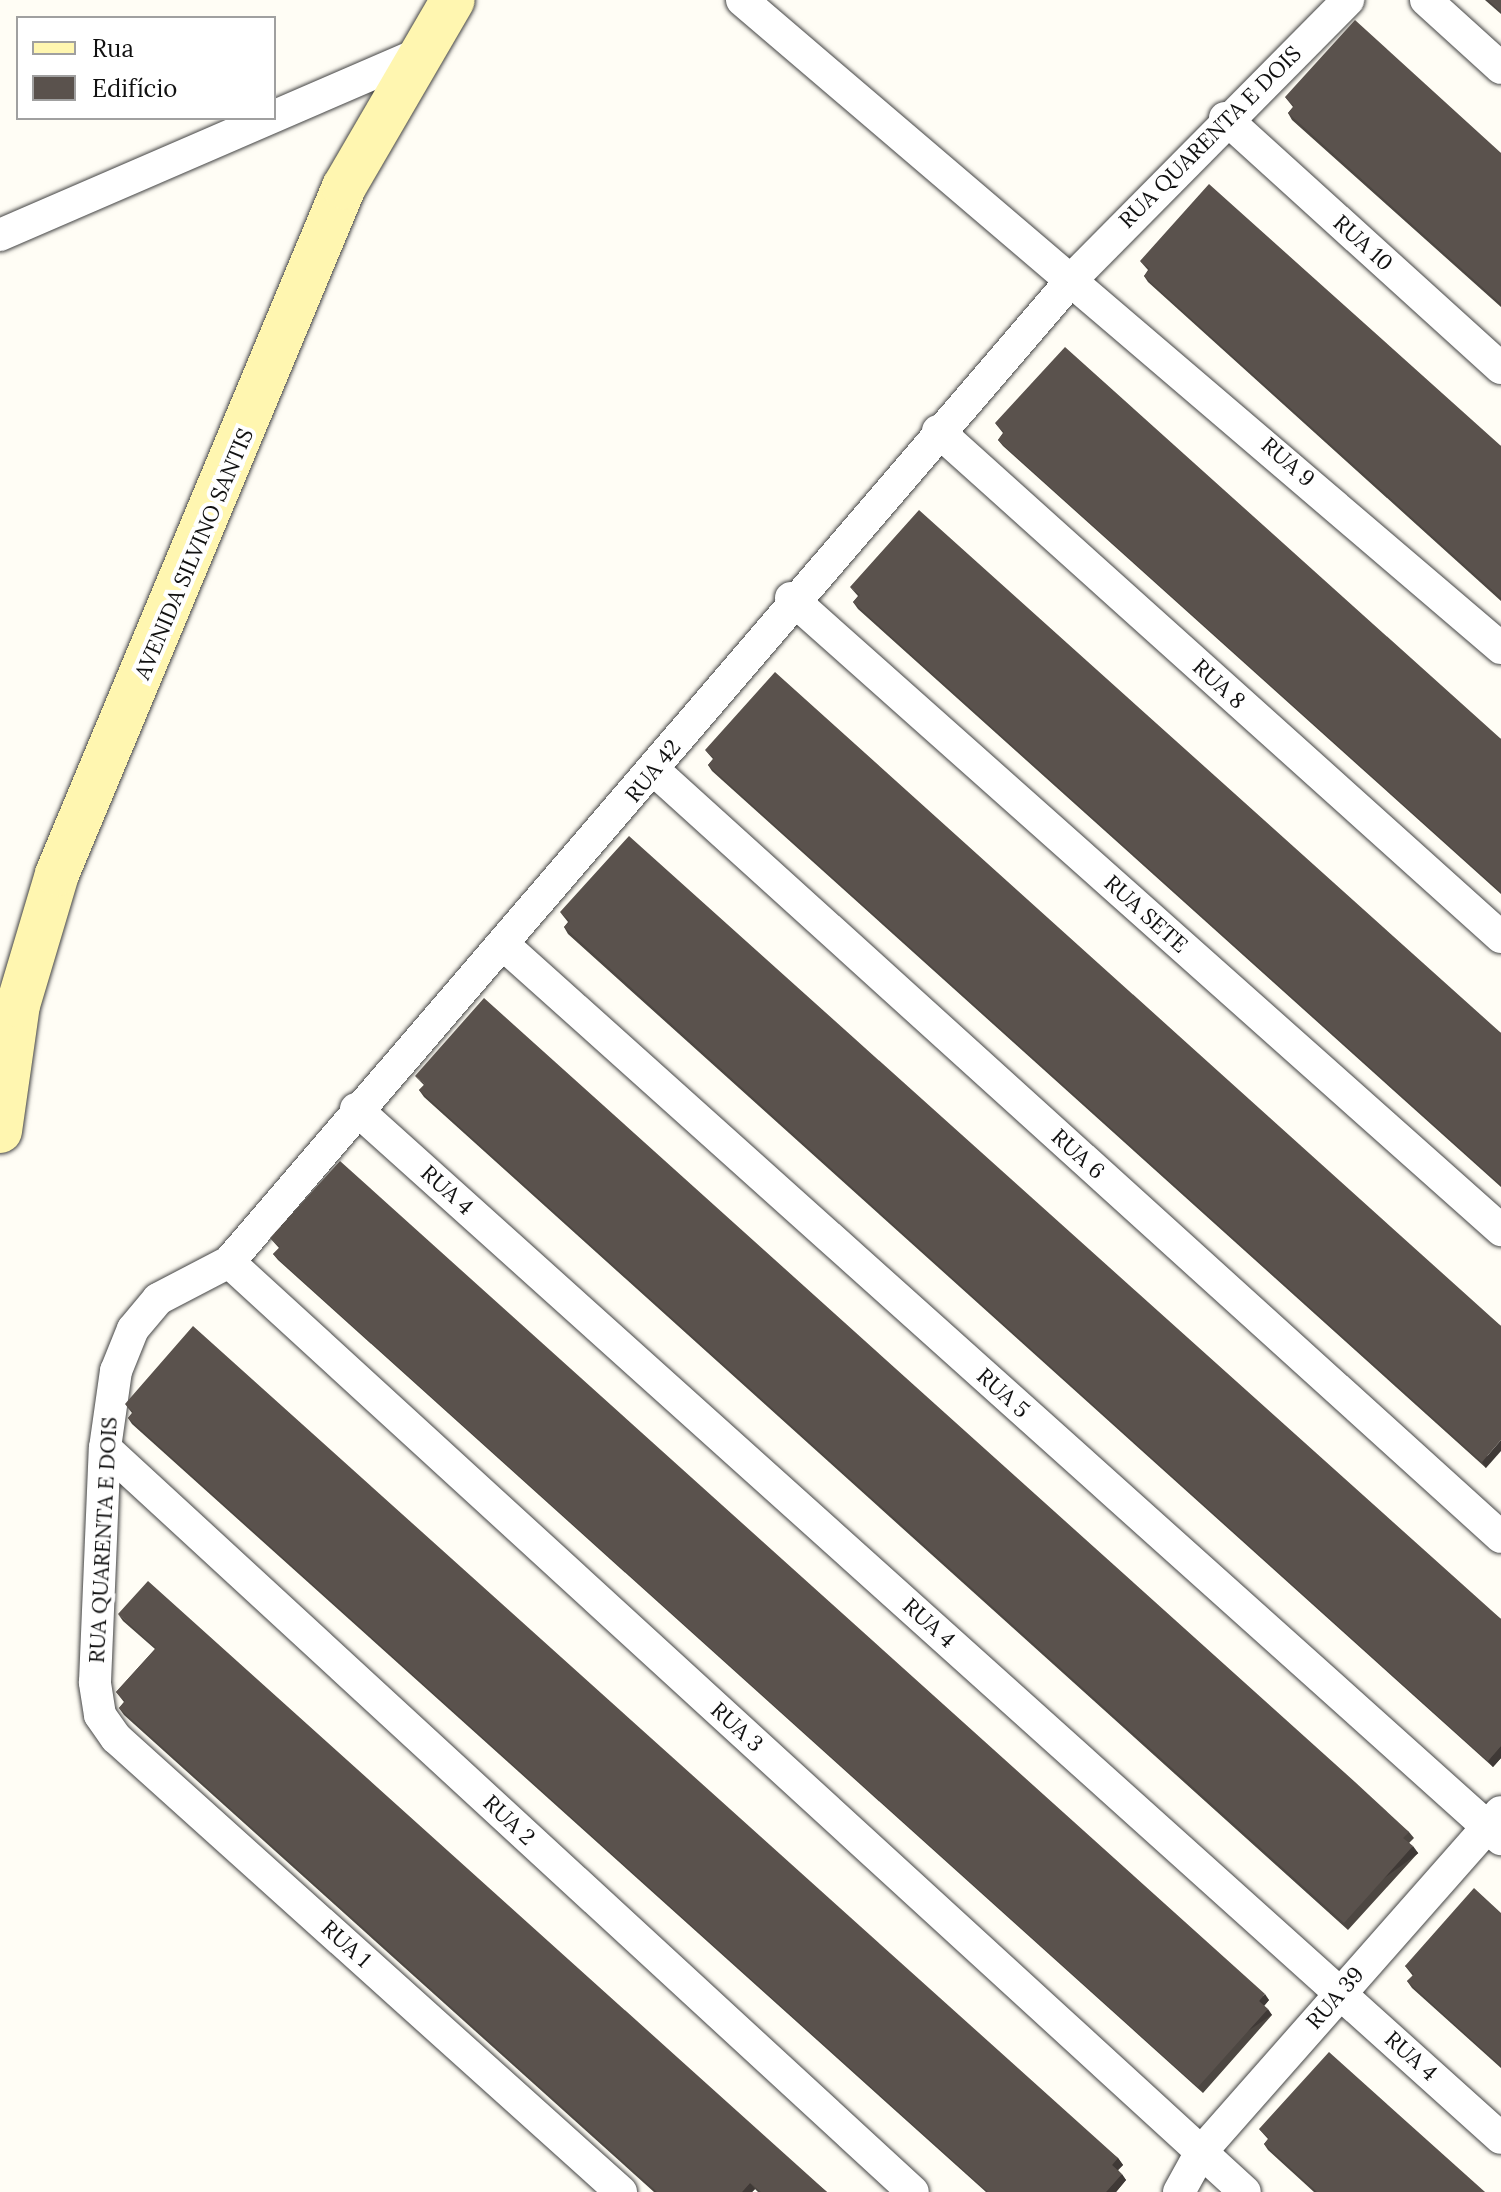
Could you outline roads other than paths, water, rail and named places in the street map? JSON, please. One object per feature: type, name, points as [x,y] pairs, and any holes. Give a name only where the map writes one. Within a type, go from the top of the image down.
[{"type":"main road","name":"AVENIDA SILVINO SANTIS","points":[[0,1131],[18,1005],[57,874],[344,187],[453,0]]},
{"type":"street","name":"RUA 9","points":[[742,0],[1074,277],[1501,648]]},
{"type":"street","name":"RUA QUARENTA E DOIS","points":[[1074,277],[1225,118],[1348,0]]},
{"type":"street","points":[[1426,0],[1501,68]]},
{"type":"street","points":[[276,116],[426,51]]},
{"type":"street","name":"RUA 10","points":[[1225,118],[1501,368]]},
{"type":"street","points":[[0,235],[266,120]]},
{"type":"street","name":"RUA 42","points":[[229,1262],[356,1109],[505,946],[655,771],[791,598],[1074,277]]},
{"type":"street","name":"RUA 8","points":[[938,431],[1501,937]]},
{"type":"street","name":"RUA SETE","points":[[791,598],[1501,1230]]},
{"type":"street","name":"RUA 6","points":[[655,771],[1501,1537]]},
{"type":"street","name":"RUA 5","points":[[505,946],[1497,1826]]},
{"type":"street","name":"RUA 4","points":[[356,1109],[1501,2138]]},
{"type":"street","name":"RUA QUARENTA E DOIS","points":[[95,1682],[105,1448],[116,1371],[133,1329],[158,1299],[229,1262]]},
{"type":"street","name":"RUA 3","points":[[229,1262],[1245,2192]]},
{"type":"street","name":"RUA 2","points":[[105,1448],[913,2192]]},
{"type":"street","name":"RUA 1","points":[[95,1682],[100,1715],[116,1738],[621,2192]]},
{"type":"street","name":"RUA 39","points":[[1179,2192],[1201,2152],[1341,1991],[1497,1826]]}]
